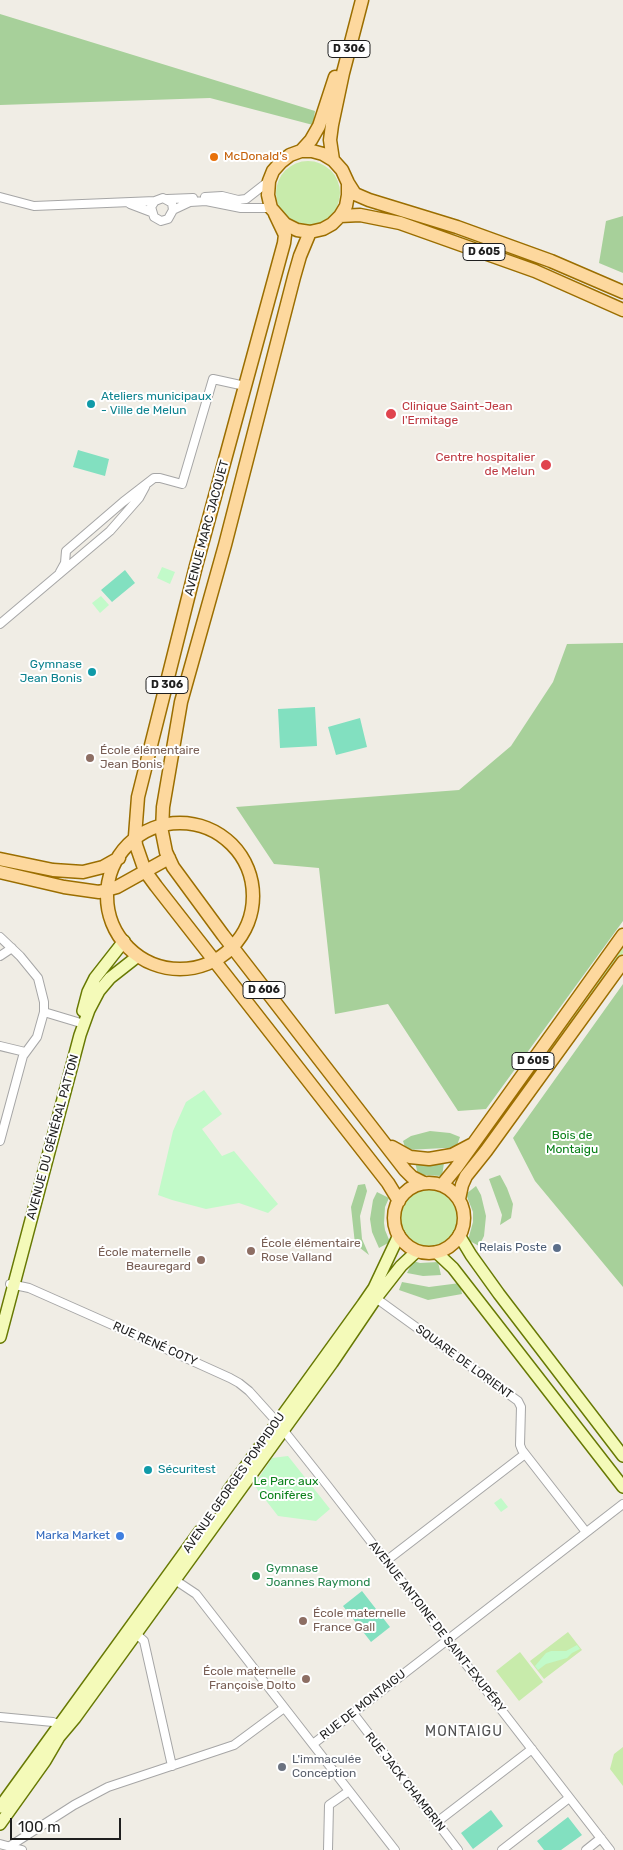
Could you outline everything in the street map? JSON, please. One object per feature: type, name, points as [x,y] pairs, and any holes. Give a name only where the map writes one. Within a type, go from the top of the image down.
[{"type":"main road","name":"D 306","points":[[333,160],[330,140],[333,97],[355,0]]},
{"type":"main road","name":"D 306","points":[[301,152],[311,140],[333,97],[362,0]]},
{"type":"main road","points":[[301,152],[318,152],[333,160],[342,170],[348,183],[346,206],[340,216],[323,229],[310,232],[297,230],[284,224],[273,211],[268,195],[269,181],[273,171],[280,162],[290,155],[301,152]]},
{"type":"main road","name":"D 605","points":[[348,183],[355,194],[369,200],[485,237],[551,261],[623,292]]},
{"type":"main road","name":"AVENUE MARC JACQUET","points":[[136,845],[138,797],[196,566],[284,243],[285,234],[273,211]]},
{"type":"main road","name":"D 605","points":[[340,216],[360,215],[400,223],[527,268],[623,310]]},
{"type":"main road","name":"AVENUE MARC JACQUET","points":[[162,832],[163,807],[181,702],[294,277],[310,232]]},
{"type":"main road","points":[[184,823],[211,830],[233,846],[248,869],[253,896],[248,922],[234,946],[212,962],[186,969],[158,966],[138,956],[117,932],[110,915],[108,887],[116,861],[134,840],[157,827],[184,823]]},
{"type":"main road","points":[[0,859],[53,870],[83,872],[103,867],[136,845],[162,832]]},
{"type":"main road","name":"D 606","points":[[162,832],[169,858],[178,874],[404,1170],[412,1177],[424,1183]]},
{"type":"main road","name":"D 606","points":[[136,845],[145,871],[378,1170],[399,1201]]},
{"type":"main road","points":[[0,872],[72,889],[99,892],[117,887],[169,858]]},
{"type":"main road","name":"D 605","points":[[442,1185],[623,935]]},
{"type":"main road","name":"AVENUE DU GÉNÉRAL PATTON","points":[[1,1329],[82,1023],[88,992],[95,978],[124,941]]},
{"type":"main road","name":"AVENUE DU GÉNÉRAL PATTON","points":[[82,1023],[99,991],[122,967],[138,956]]},
{"type":"main road","name":"D 605","points":[[459,1199],[459,1192],[466,1176],[623,962]]},
{"type":"main road","points":[[382,1140],[404,1155],[422,1158],[438,1158],[452,1155],[473,1143]]},
{"type":"main road","points":[[424,1183],[442,1185],[451,1191],[459,1199],[464,1217],[463,1227],[459,1235],[449,1246],[436,1252],[417,1251],[407,1245],[395,1226],[394,1214],[399,1201],[404,1194],[424,1183]]},
{"type":"main road","name":"AVENUE GEORGES POMPIDOU","points":[[280,1425],[332,1363],[372,1296],[399,1235]]},
{"type":"main road","points":[[459,1235],[471,1255],[534,1340],[623,1456]]},
{"type":"main road","name":"AVENUE GEORGES POMPIDOU","points":[[63,1727],[309,1384],[309,1377],[372,1296],[417,1251]]},
{"type":"main road","points":[[436,1252],[453,1268],[623,1486]]},
{"type":"main road","points":[[0,1807],[63,1727]]},
{"type":"main road","points":[[0,1824],[45,1761],[63,1727]]},
{"type":"street","points":[[151,212],[151,207],[160,198],[174,200],[222,196],[238,200],[246,199],[269,181]]},
{"type":"street","points":[[0,197],[34,206],[155,201]]},
{"type":"street","points":[[118,202],[130,204],[151,212],[157,220],[164,220],[171,216],[173,210],[172,203],[166,199]]},
{"type":"street","points":[[173,210],[190,202],[206,201],[241,208],[273,211]]},
{"type":"street","points":[[60,572],[65,563],[66,551],[122,502],[147,483],[154,478],[160,478],[182,484],[213,379],[245,386]]},
{"type":"street","points":[[0,624],[120,520],[139,498],[147,483]]},
{"type":"street","points":[[0,937],[38,978],[44,1002],[44,1012],[37,1037],[32,1046],[25,1052],[0,1141]]},
{"type":"street","points":[[0,956],[12,948]]},
{"type":"street","points":[[44,1012],[82,1023]]},
{"type":"street","points":[[0,1046],[25,1052]]},
{"type":"street","name":"RUE RENÉ COTY","points":[[12,1284],[29,1288],[239,1383],[249,1391],[280,1425]]},
{"type":"street","name":"SQUARE DE LORIENT","points":[[372,1296],[518,1401],[521,1407],[520,1445],[525,1454]]},
{"type":"street","name":"AVENUE ANTOINE DE SAINT-EXUPÉRY","points":[[280,1425],[610,1850]]},
{"type":"street","points":[[386,1561],[525,1454],[586,1532]]},
{"type":"street","name":"RUE DE MONTAIGU","points":[[171,1577],[196,1594],[313,1744],[623,1504]]},
{"type":"street","points":[[132,1631],[144,1641],[172,1766]]},
{"type":"street","points":[[10,1846],[91,1795],[108,1787],[234,1745],[284,1708]]},
{"type":"street","name":"RUE JACK CHAMBRIN","points":[[352,1713],[458,1850]]},
{"type":"street","points":[[0,1717],[53,1722],[63,1727]]},
{"type":"street","points":[[313,1744],[394,1850]]},
{"type":"street","points":[[437,1822],[532,1749]]},
{"type":"street","points":[[328,1850],[329,1805],[349,1791]]},
{"type":"street","points":[[502,1850],[569,1798]]},
{"type":"street","points":[[586,1850],[600,1838]]},
{"type":"street","points":[[0,1844],[22,1850]]},
{"type":"green space","points":[[0,14],[315,111],[313,125],[210,98],[0,105]]},
{"type":"green space","points":[[302,161],[314,161],[331,170],[338,181],[340,193],[338,205],[331,216],[314,225],[302,225],[290,220],[281,211],[276,199],[276,187],[281,175],[290,166]]},
{"type":"green space","points":[[623,216],[623,273],[599,263],[606,221]]},
{"type":"green space","points":[[78,450],[109,459],[105,476],[73,467]]},
{"type":"green space","points":[[162,567],[175,572],[170,584],[157,578]]},
{"type":"green space","points":[[125,570],[135,583],[112,602],[101,590]]},
{"type":"green space","points":[[101,596],[109,605],[100,613],[92,603]]},
{"type":"green space","points":[[623,643],[623,921],[486,1109],[458,1111],[388,1004],[335,1014],[319,868],[274,864],[236,807],[459,790],[511,746],[553,682],[567,644]]},
{"type":"green space","points":[[315,707],[317,746],[280,748],[278,709]]},
{"type":"green space","points":[[360,718],[367,747],[336,755],[328,727]]},
{"type":"green space","points":[[623,940],[623,953],[465,1173],[459,1169]]},
{"type":"green space","name":"Bois de Montaigu","points":[[623,984],[623,1287],[535,1181],[513,1138]]},
{"type":"green space","points":[[204,1090],[222,1114],[202,1129],[222,1156],[234,1151],[278,1204],[268,1213],[239,1203],[206,1209],[158,1195],[173,1131],[186,1102]]},
{"type":"green space","points":[[430,1131],[450,1133],[460,1137],[455,1151],[445,1148],[406,1150],[403,1141],[411,1136]]},
{"type":"green space","points":[[435,1161],[444,1163],[442,1176],[418,1175],[415,1162]]},
{"type":"green space","points":[[500,1175],[513,1204],[511,1218],[500,1225],[502,1215],[489,1179]]},
{"type":"green space","points":[[365,1184],[367,1191],[360,1216],[362,1239],[369,1255],[355,1244],[351,1207],[358,1185]]},
{"type":"green space","points":[[476,1186],[481,1195],[486,1216],[484,1236],[479,1246],[468,1240],[473,1222],[473,1212],[466,1194]]},
{"type":"green space","points":[[422,1190],[434,1190],[449,1198],[457,1213],[457,1225],[449,1240],[434,1248],[422,1248],[407,1240],[399,1225],[399,1213],[407,1198]]},
{"type":"green space","points":[[377,1192],[389,1198],[385,1207],[384,1223],[390,1242],[379,1248],[372,1232],[370,1219],[373,1200]]},
{"type":"green space","points":[[413,1261],[420,1263],[438,1262],[441,1275],[423,1276],[407,1273]]},
{"type":"green space","points":[[402,1282],[429,1287],[460,1283],[462,1294],[428,1300],[399,1290]]},
{"type":"green space","name":"Le Parc aux Conifères","points":[[288,1456],[330,1509],[316,1521],[278,1516],[254,1485],[272,1458]]},
{"type":"green space","points":[[501,1498],[508,1507],[501,1512],[494,1503]]},
{"type":"green space","points":[[362,1591],[390,1627],[371,1642],[343,1606]]},
{"type":"green space","points":[[568,1632],[582,1650],[544,1679],[530,1661]]},
{"type":"green space","points":[[577,1645],[580,1649],[567,1658],[546,1664],[538,1670],[535,1666],[546,1653],[566,1651]]},
{"type":"green space","points":[[520,1652],[543,1682],[519,1701],[496,1671]]},
{"type":"green space","points":[[623,1747],[623,1786],[610,1769],[614,1754]]},
{"type":"green space","points":[[491,1810],[503,1826],[473,1849],[461,1833]]},
{"type":"green space","points":[[568,1817],[582,1835],[561,1850],[544,1850],[537,1841]]},
{"type":"place","name":"McDonald's","points":[[214,157]]},
{"type":"place","name":"Ateliers municipaux - Ville de Melun","points":[[91,404]]},
{"type":"place","name":"Clinique Saint-Jean l'Ermitage","points":[[391,414]]},
{"type":"place","name":"Centre hospitalier de Melun","points":[[546,465]]},
{"type":"place","name":"Gymnase Jean Bonis","points":[[92,672]]},
{"type":"place","name":"École élémentaire Jean Bonis","points":[[90,758]]},
{"type":"place","name":"Relais Poste","points":[[557,1248]]},
{"type":"place","name":"École élémentaire Rose Valland","points":[[251,1251]]},
{"type":"place","name":"École maternelle Beauregard","points":[[201,1260]]},
{"type":"place","name":"Sécuritest","points":[[148,1470]]},
{"type":"place","name":"Marka Market","points":[[120,1536]]},
{"type":"place","name":"Gymnase Joannes Raymond","points":[[256,1576]]},
{"type":"place","name":"École maternelle France Gall","points":[[303,1621]]},
{"type":"place","name":"École maternelle Françoise Dolto","points":[[306,1679]]},
{"type":"place","name":"L'immaculée Conception","points":[[282,1767]]},
{"type":"district","name":"MONTAIGU","points":[[464,1732]]}]
